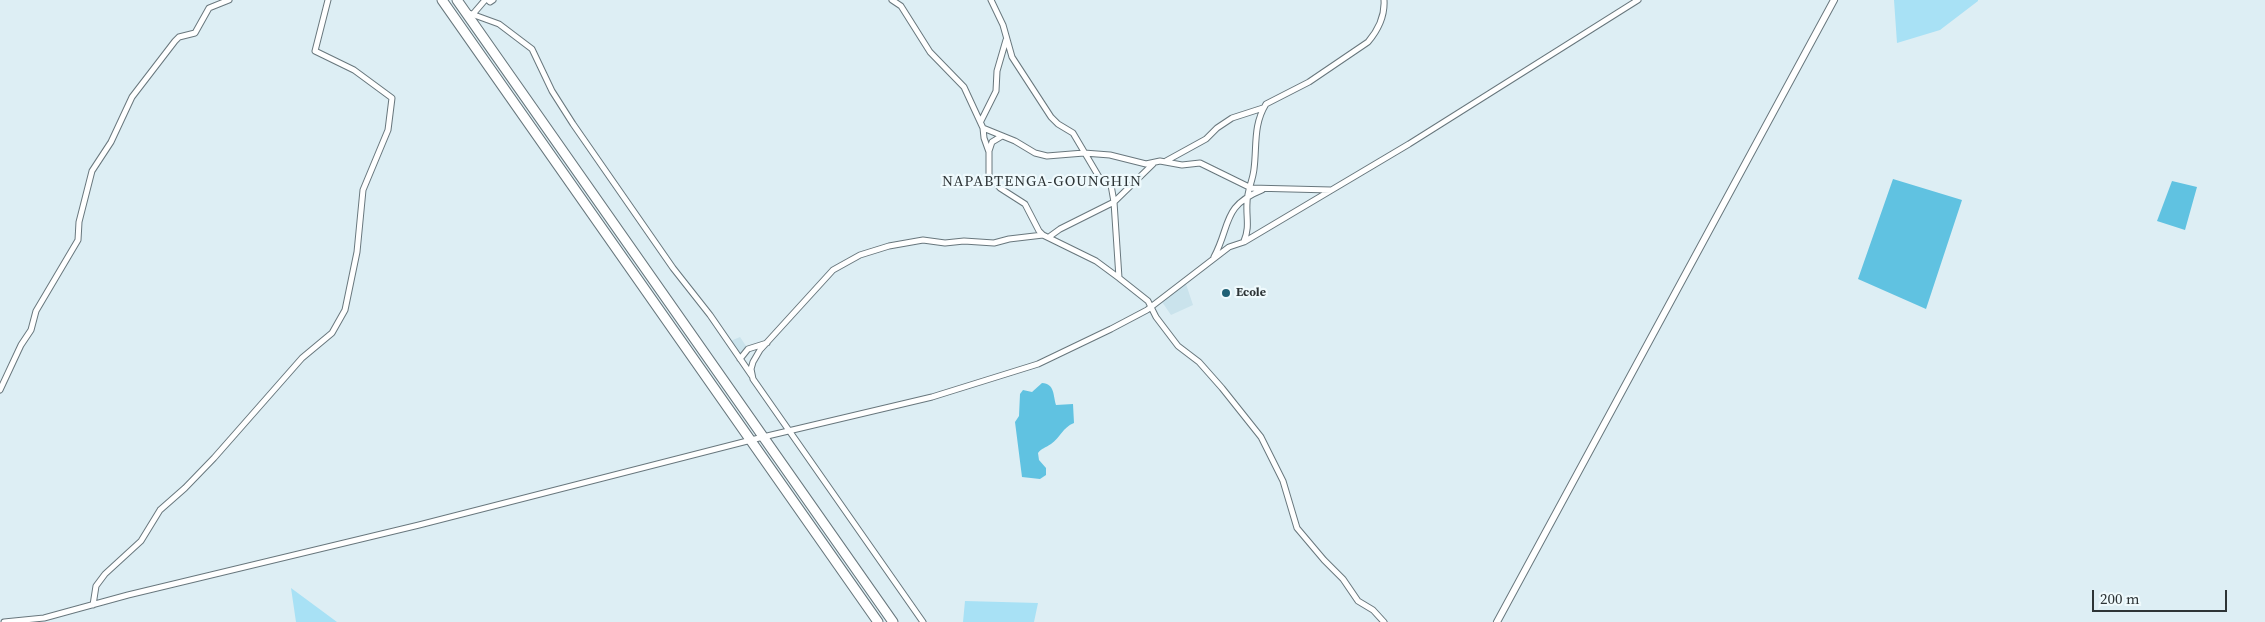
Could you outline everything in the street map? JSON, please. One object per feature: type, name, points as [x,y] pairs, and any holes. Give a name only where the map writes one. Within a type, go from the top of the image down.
[{"type":"highway","points":[[442,0],[878,622]]},
{"type":"highway","points":[[457,0],[469,13],[893,622]]},
{"type":"street","points":[[0,390],[21,345],[31,330],[36,311],[78,240],[79,222],[92,171],[110,142],[132,97],[175,41],[179,37],[196,33],[209,8],[229,0]]},
{"type":"street","points":[[93,605],[96,586],[105,574],[141,541],[160,510],[186,488],[302,358],[332,333],[345,310],[357,252],[363,190],[388,130],[393,103],[389,94],[344,65],[315,51],[328,0]]},
{"type":"street","points":[[469,13],[487,0],[490,2],[493,0]]},
{"type":"street","points":[[892,0],[901,6],[930,52],[964,88],[981,121],[988,152],[988,171],[992,179],[1006,193],[1025,204],[1039,231],[1096,261],[1148,301],[1156,317],[1178,346],[1199,362],[1261,437],[1283,481],[1297,528],[1344,580],[1358,601],[1373,610],[1384,622]]},
{"type":"street","points":[[991,0],[1003,25],[1012,57],[1051,117],[1058,124],[1073,133],[1099,177],[1111,185],[1114,202],[1119,278]]},
{"type":"street","points":[[1244,242],[1248,228],[1247,196],[1254,169],[1257,126],[1263,108],[1266,104],[1320,75],[1368,42],[1373,36],[1383,14],[1384,0]]},
{"type":"street","points":[[4,622],[44,618],[410,528],[763,437],[932,397],[1038,364],[1111,329],[1151,306],[1213,258],[1229,248],[1244,242],[1331,190],[1638,0]]},
{"type":"street","points":[[1497,622],[1834,0]]},
{"type":"street","points":[[469,13],[499,24],[532,49],[552,91],[573,124],[673,268],[710,315],[923,622]]},
{"type":"street","points":[[981,121],[996,91],[997,72],[1006,39]]},
{"type":"street","points":[[983,128],[1035,153],[1047,156],[1084,153],[1110,155],[1153,164],[1165,161],[1206,139],[1217,128],[1232,118],[1263,108]]},
{"type":"street","points":[[988,152],[992,142],[1002,136]]},
{"type":"street","points":[[1165,161],[1182,165],[1200,163],[1207,165],[1221,175],[1249,188],[1331,190]]},
{"type":"street","points":[[753,379],[751,369],[753,362],[767,342],[833,270],[865,253],[923,240],[945,243],[964,241],[994,243],[1046,236],[1114,202],[1153,164]]},
{"type":"street","points":[[1213,258],[1223,239],[1228,219],[1236,206],[1247,196],[1265,189]]},
{"type":"street","points":[[740,359],[748,349],[767,342]]},
{"type":"shaded area","points":[[1894,0],[1978,1],[1940,30],[1897,43]]},
{"type":"shaded area","points":[[1893,179],[1962,200],[1926,309],[1858,279]]},
{"type":"shaded area","points":[[2172,181],[2197,187],[2185,230],[2157,221]]},
{"type":"shaded area","points":[[1185,281],[1193,305],[1171,315],[1160,299]]},
{"type":"shaded area","points":[[740,337],[748,349],[740,359],[728,342]]},
{"type":"shaded area","points":[[1042,383],[1049,385],[1051,388],[1056,405],[1073,404],[1074,423],[1067,427],[1054,442],[1038,453],[1039,460],[1046,468],[1046,475],[1040,479],[1022,477],[1015,422],[1019,416],[1020,394],[1023,390],[1032,392]]},
{"type":"shaded area","points":[[291,588],[337,622],[296,622]]},
{"type":"shaded area","points":[[965,601],[1038,603],[1034,622],[963,622]]},
{"type":"place","name":"Ecole","points":[[1226,293]]},
{"type":"district","name":"NAPABTENGA-GOUNGHIN","points":[[1042,182]]}]
